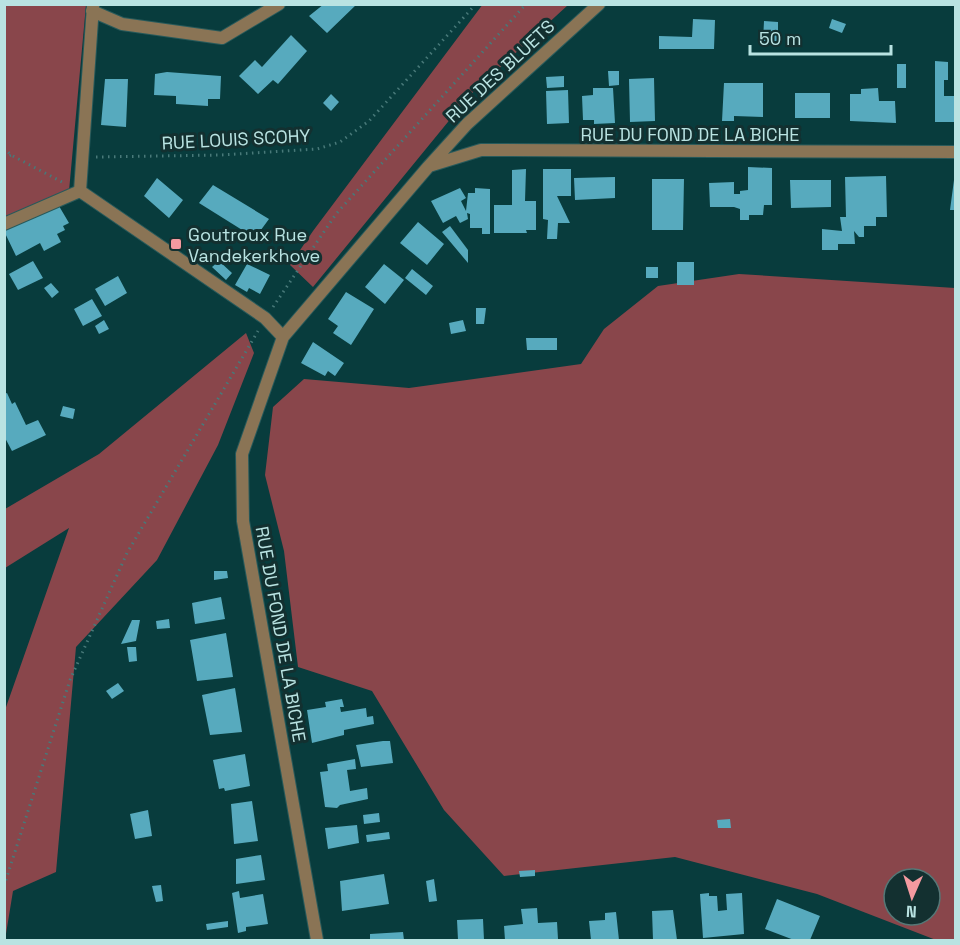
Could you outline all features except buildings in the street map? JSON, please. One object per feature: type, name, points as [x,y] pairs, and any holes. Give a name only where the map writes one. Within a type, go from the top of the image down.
[{"type":"street","points":[[80,191],[93,8],[122,24],[222,38],[279,4]]},
{"type":"street","name":"RUE DES BLUETS","points":[[283,337],[467,124],[599,4]]},
{"type":"street","name":"RUE DU FOND DE LA BICHE","points":[[428,167],[481,150],[956,152]]},
{"type":"street","points":[[80,191],[265,318],[283,337]]},
{"type":"street","points":[[4,224],[80,191]]},
{"type":"street","name":"RUE DU FOND DE LA BICHE","points":[[283,337],[242,454],[243,521],[316,940]]},
{"type":"path","name":"RUE LOUIS SCOHY","points":[[82,157],[221,155],[317,149],[340,142],[369,121],[476,4]]},
{"type":"path","points":[[4,886],[70,680],[127,553],[265,318],[336,214],[526,4]]},
{"type":"path","points":[[4,146],[11,155],[80,191]]},
{"type":"path","points":[[4,158],[11,155]]},
{"type":"shaded area","points":[[483,4],[568,5],[470,95],[313,287],[290,265]]},
{"type":"shaded area","points":[[4,5],[86,5],[69,191],[4,221]]},
{"type":"shaded area","points":[[739,274],[955,288],[955,940],[936,940],[902,927],[942,927],[942,867],[882,867],[882,919],[817,894],[675,857],[504,876],[444,810],[372,691],[298,667],[284,551],[265,475],[273,407],[304,379],[409,388],[581,364],[604,329],[658,286]]},
{"type":"shaded area","points":[[246,333],[254,353],[218,445],[157,560],[76,647],[56,872],[13,891],[5,940],[5,710],[69,528],[5,568],[5,509],[99,454]]},
{"type":"place","name":"Goutroux Rue Vandekerkhove","points":[[176,244]]}]
